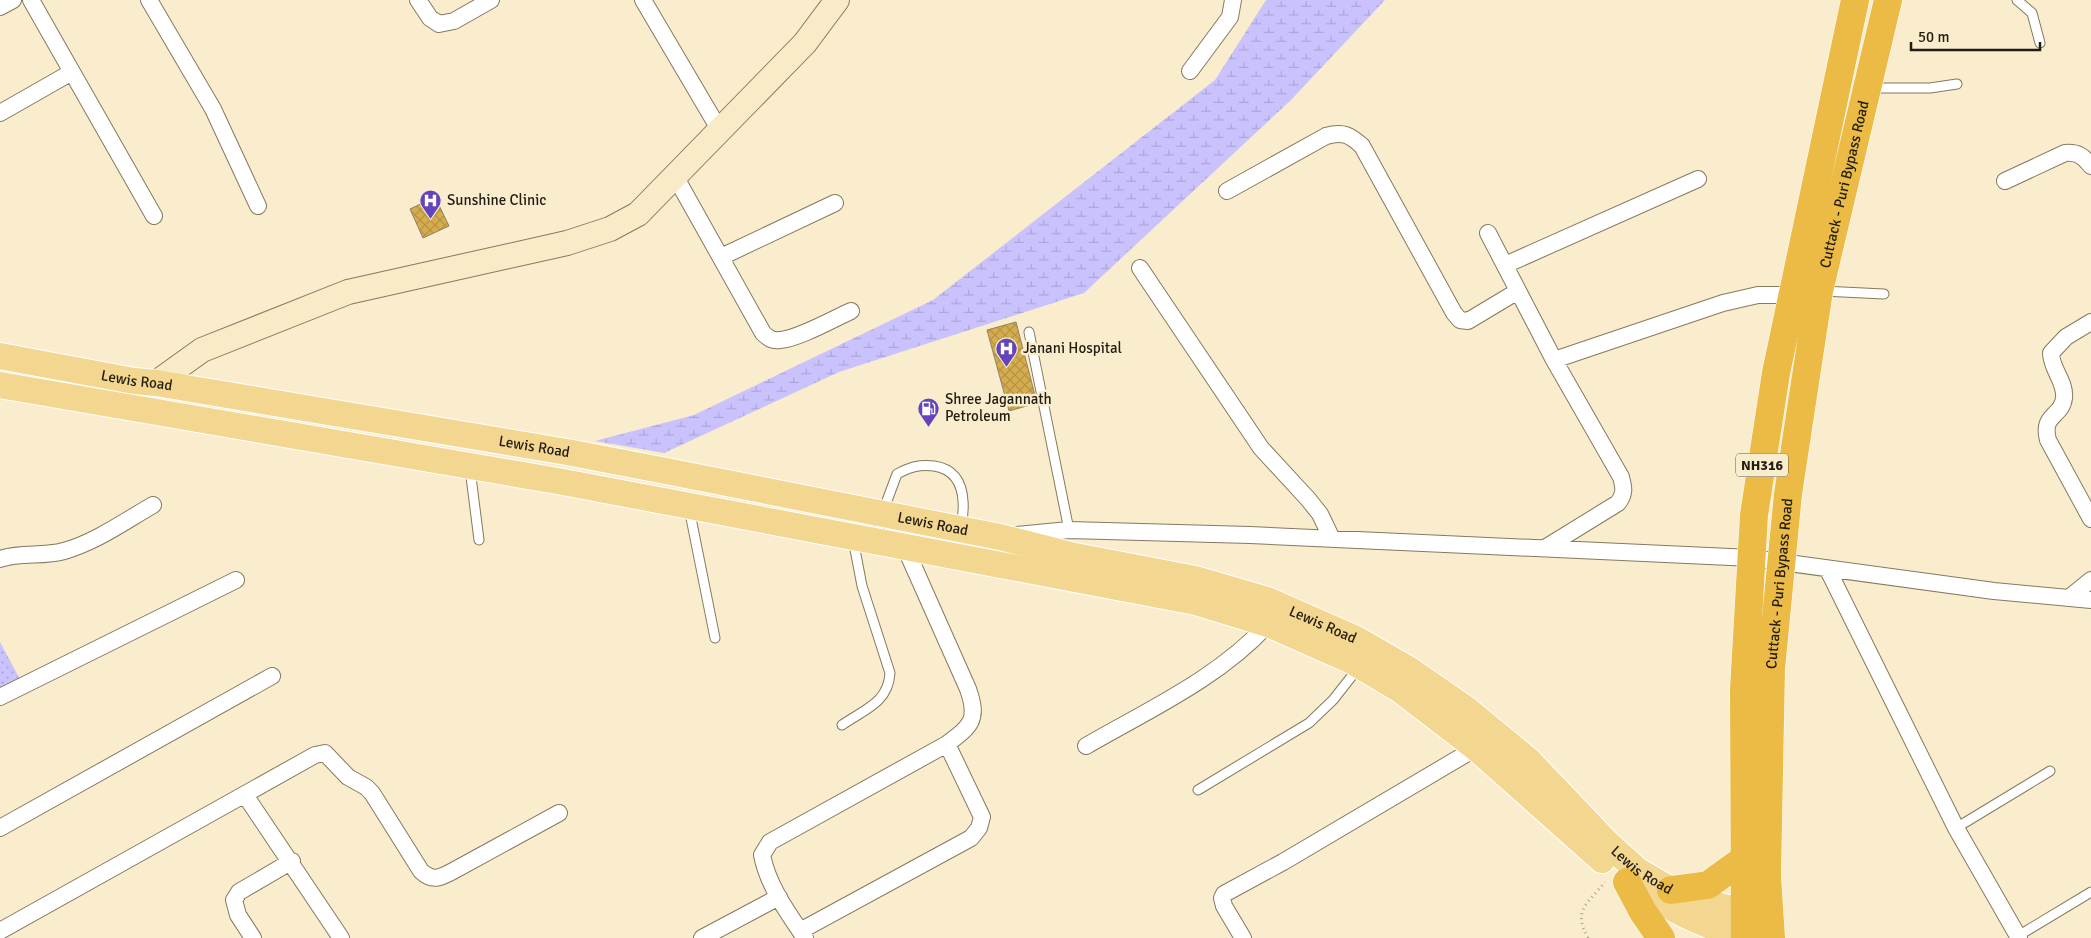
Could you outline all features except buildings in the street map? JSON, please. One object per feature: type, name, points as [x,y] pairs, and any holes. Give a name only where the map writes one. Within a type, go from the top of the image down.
[{"type":"highway","name":"Cuttack - Puri Bypass Road","points":[[1760,930],[1744,859],[1744,689],[1754,514],[1776,373],[1791,295],[1855,0]]},
{"type":"highway","name":"Cuttack - Puri Bypass Road","points":[[1760,930],[1767,876],[1771,669],[1783,561],[1788,494],[1819,291],[1888,0]]},
{"type":"highway","points":[[1671,890],[1708,885],[1744,859]]},
{"type":"highway","points":[[1620,876],[1661,938]]},
{"type":"main road","name":"Lewis Road","points":[[0,356],[134,381],[156,383],[567,452],[666,471],[1000,537],[1075,556],[1195,579],[1267,600],[1356,639],[1408,668],[1466,709],[1528,760],[1605,841],[1638,871],[1671,890],[1703,902],[1760,930]]},
{"type":"main road","name":"Lewis Road","points":[[0,385],[563,482],[655,501],[904,545],[1196,602],[1268,624],[1361,666],[1399,689],[1476,748],[1620,876],[1685,916],[1715,929],[1760,930]]},
{"type":"main road","points":[[269,431],[271,402]]},
{"type":"street","points":[[0,7],[12,0]]},
{"type":"street","points":[[31,0],[154,216]]},
{"type":"street","points":[[148,0],[213,109],[258,206]]},
{"type":"street","points":[[418,0],[430,18],[439,24],[454,21],[491,0]]},
{"type":"street","points":[[644,0],[719,129]]},
{"type":"street","points":[[156,383],[202,350],[348,292],[566,243],[610,229],[638,214],[805,43],[837,0]]},
{"type":"street","points":[[1190,71],[1230,17],[1233,0]]},
{"type":"street","points":[[0,113],[72,72]]},
{"type":"street","points":[[1227,191],[1326,136],[1337,133],[1349,134],[1362,146],[1454,313],[1460,320],[1468,322],[1518,291]]},
{"type":"street","points":[[2005,181],[2065,153],[2074,152],[2084,157],[2091,166]]},
{"type":"street","points":[[675,176],[763,333],[770,339],[781,340],[851,312]]},
{"type":"street","points":[[1505,265],[1698,179]]},
{"type":"street","points":[[721,257],[835,203]]},
{"type":"street","points":[[1488,233],[1554,360],[1621,477],[1624,489],[1623,497],[1618,503],[1545,548]]},
{"type":"street","points":[[1140,268],[1261,448],[1320,514],[1331,537]]},
{"type":"street","points":[[1554,360],[1724,303],[1758,295],[1791,295]]},
{"type":"street","points":[[2091,322],[2066,337],[2051,352],[2051,363],[2063,387],[2064,398],[2061,406],[2046,424],[2046,432],[2048,440],[2091,519]]},
{"type":"street","points":[[0,559],[27,554],[48,555],[66,550],[89,541],[153,506]]},
{"type":"street","points":[[1000,537],[1069,530],[1331,537],[1752,558],[1783,561],[1828,570],[1994,591],[2091,600]]},
{"type":"street","points":[[904,545],[973,704],[973,718],[968,728],[947,744],[770,842],[762,855],[765,869],[779,898],[802,934],[971,838],[979,828],[982,817],[947,744]]},
{"type":"street","points":[[1828,570],[1956,828],[2018,937]]},
{"type":"street","points":[[0,697],[236,580]]},
{"type":"street","points":[[2069,598],[2091,580]]},
{"type":"street","points":[[1086,746],[1207,676],[1255,639],[1268,624]]},
{"type":"street","points":[[0,828],[272,676]]},
{"type":"street","points":[[1243,938],[1224,906],[1222,898],[1224,894],[1283,862],[1476,748]]},
{"type":"street","points":[[0,931],[305,760],[325,753],[348,777],[366,787],[372,794],[421,871],[428,878],[437,879],[559,813]]},
{"type":"street","points":[[245,795],[342,938]]},
{"type":"street","points":[[253,938],[238,915],[234,900],[239,892],[292,862]]},
{"type":"street","points":[[702,938],[779,898]]},
{"type":"lane","points":[[2017,0],[2032,13],[2040,43]]},
{"type":"lane","points":[[1867,88],[1930,88],[1957,84]]},
{"type":"lane","points":[[1819,291],[1884,294]]},
{"type":"lane","points":[[1029,332],[1069,530]]},
{"type":"lane","points":[[842,725],[880,700],[889,687],[890,672],[862,586],[864,538],[882,514],[897,474],[923,464],[941,467],[953,472],[962,488],[963,530],[954,555]]},
{"type":"lane","points":[[469,466],[480,540]]},
{"type":"lane","points":[[689,507],[715,638]]},
{"type":"lane","points":[[1198,790],[1309,723],[1333,700],[1361,666]]},
{"type":"lane","points":[[1956,828],[2050,771]]},
{"type":"lane","points":[[2018,937],[2091,892]]},
{"type":"path","points":[[1588,938],[1580,919],[1582,908],[1620,876]]},
{"type":"green space","points":[[1266,0],[1385,0],[1291,100],[1084,293],[839,372],[664,453],[595,441],[694,415],[933,300],[1215,80]]},
{"type":"green space","points":[[0,642],[22,683],[0,695]]},
{"type":"place","name":"Sunshine Clinic","points":[[431,219]]},
{"type":"place","name":"Janani Hospital","points":[[1007,367]]},
{"type":"place","name":"Shree Jagannath Petroleum","points":[[929,427]]}]
